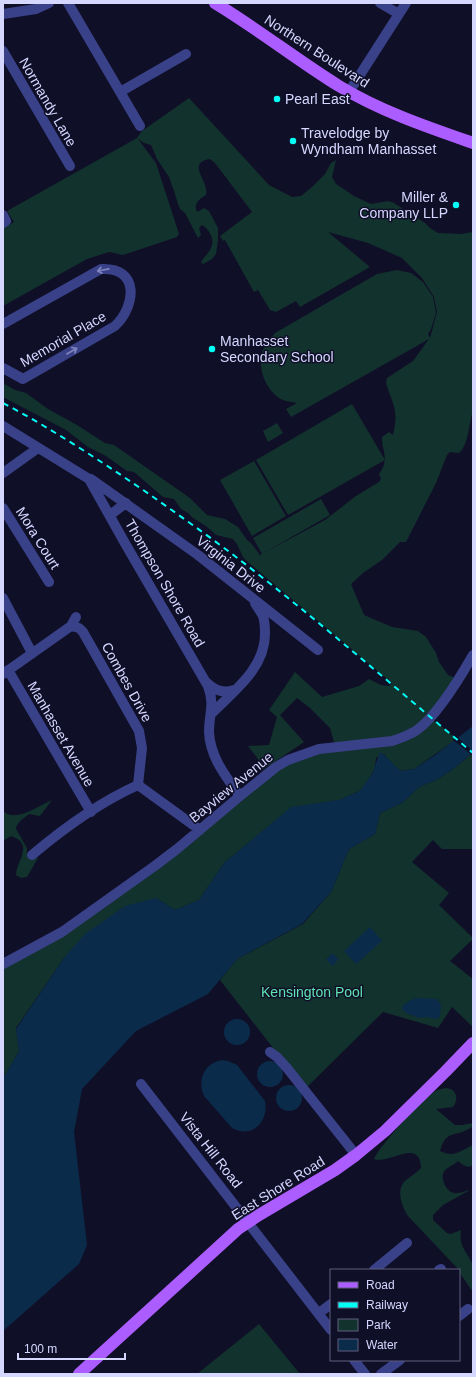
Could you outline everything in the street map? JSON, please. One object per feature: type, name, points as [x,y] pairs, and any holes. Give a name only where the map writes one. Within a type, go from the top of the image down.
[{"type":"main road","name":"Northern Boulevard","points":[[216,3],[349,92],[414,122],[473,143]]},
{"type":"main road","name":"East Shore Road","points":[[79,1374],[248,1221],[335,1170],[385,1131],[473,1043]]},
{"type":"street","points":[[3,14],[36,9],[49,3]]},
{"type":"street","points":[[68,3],[140,126]]},
{"type":"street","points":[[380,3],[399,14]]},
{"type":"street","points":[[349,92],[406,3]]},
{"type":"street","name":"Normandy Lane","points":[[3,51],[70,166]]},
{"type":"street","points":[[120,92],[186,54]]},
{"type":"street","points":[[3,215],[6,221],[3,223]]},
{"type":"street","name":"Memorial Place","points":[[3,324],[102,269],[114,270],[121,273],[126,279],[130,289],[131,298],[127,311],[123,319],[115,326],[23,379],[3,368]]},
{"type":"street","points":[[3,426],[90,478]]},
{"type":"street","points":[[3,473],[38,448]]},
{"type":"street","name":"Virginia Drive","points":[[90,478],[198,555],[318,650]]},
{"type":"street","name":"Thompson Shore Road","points":[[90,478],[205,682],[211,696],[212,713],[209,731],[212,751],[222,770],[240,796]]},
{"type":"street","points":[[110,515],[126,503]]},
{"type":"street","name":"Mora Court","points":[[3,508],[50,582]]},
{"type":"street","points":[[212,713],[257,665],[262,653],[266,627],[263,617],[253,600],[245,592]]},
{"type":"street","points":[[3,598],[32,653],[5,672]]},
{"type":"street","name":"Combes Drive","points":[[32,653],[74,621],[83,632],[139,731],[142,748],[138,785]]},
{"type":"street","name":"Bayview Avenue","points":[[3,964],[62,932],[156,865],[276,767],[305,753],[319,749],[335,746],[392,741],[403,738],[417,730],[432,716],[473,655]]},
{"type":"street","name":"Manhasset Avenue","points":[[5,672],[91,812]]},
{"type":"street","points":[[205,682],[220,691],[228,692],[234,690]]},
{"type":"street","points":[[32,856],[56,835],[121,792],[138,785],[200,830]]},
{"type":"street","points":[[270,1052],[287,1068],[356,1155]]},
{"type":"street","name":"Vista Hill Road","points":[[141,1084],[330,1329]]},
{"type":"street","points":[[375,1269],[407,1243]]},
{"type":"street","points":[[319,1313],[330,1305]]},
{"type":"street","points":[[460,1315],[468,1309]]},
{"type":"street","points":[[355,1361],[365,1374]]},
{"type":"street","points":[[381,1374],[399,1361]]},
{"type":"green space","points":[[189,98],[269,185],[292,197],[301,196],[312,187],[325,174],[331,163],[336,160],[332,177],[336,184],[354,196],[371,204],[388,201],[394,203],[438,233],[461,234],[473,232],[473,402],[472,413],[464,446],[459,453],[450,452],[447,455],[436,483],[406,542],[400,542],[382,560],[363,573],[351,584],[364,615],[392,627],[418,631],[426,637],[436,653],[439,662],[448,675],[458,679],[431,718],[457,739],[414,769],[401,771],[391,763],[384,754],[376,758],[375,767],[368,781],[360,791],[339,800],[291,808],[224,863],[199,900],[175,910],[156,898],[64,958],[16,1028],[19,1051],[3,1079],[3,964],[62,932],[276,767],[335,746],[330,728],[310,708],[297,698],[280,715],[304,742],[261,771],[258,759],[248,746],[269,745],[277,717],[269,710],[295,672],[322,697],[359,686],[369,679],[381,685],[389,686],[392,683],[249,563],[243,557],[233,539],[216,535],[206,526],[181,509],[174,499],[163,497],[134,472],[127,471],[106,456],[88,447],[66,430],[3,397],[3,383],[15,390],[26,393],[48,409],[105,443],[114,445],[190,498],[207,515],[225,519],[238,527],[260,555],[325,520],[356,496],[379,482],[381,479],[379,474],[385,459],[382,437],[389,432],[393,435],[395,426],[395,413],[386,383],[387,378],[413,361],[429,339],[291,417],[286,409],[297,403],[281,399],[271,390],[261,369],[263,350],[275,333],[377,274],[397,270],[411,273],[423,282],[433,297],[436,313],[428,334],[430,338],[437,312],[434,297],[422,278],[402,258],[368,243],[328,232],[370,267],[300,307],[296,301],[276,312],[270,310],[258,290],[254,292],[225,240],[223,241],[220,236],[252,212],[215,163],[210,159],[199,164],[200,174],[205,184],[206,195],[196,204],[196,209],[197,212],[204,208],[209,211],[218,228],[216,254],[212,259],[203,264],[201,262],[209,252],[212,245],[212,239],[209,232],[202,225],[199,228],[201,235],[198,238],[185,213],[180,209],[169,177],[157,159],[151,145],[138,139],[156,163],[179,234],[177,237],[123,255],[109,252],[87,259],[3,306],[3,228],[14,222],[7,211],[137,138],[142,131]]},
{"type":"green space","points":[[352,404],[385,460],[288,515],[256,460]]},
{"type":"green space","points":[[277,423],[283,433],[268,442],[263,431]]},
{"type":"green space","points":[[254,461],[286,516],[252,536],[220,480]]},
{"type":"green space","points":[[321,499],[330,515],[262,554],[253,538]]},
{"type":"green space","name":"Kensington Pool","points":[[471,754],[473,756],[473,849],[442,849],[433,840],[412,862],[449,893],[439,905],[473,938],[450,961],[473,979],[473,1027],[452,1007],[438,1028],[383,1012],[305,1089],[220,980],[237,959],[303,924],[331,892],[349,849],[375,834],[380,813],[402,803],[419,787],[438,779]]},
{"type":"green space","points":[[52,800],[40,816],[29,814],[18,824],[16,829],[27,848],[27,854],[38,858],[27,877],[21,878],[16,875],[23,848],[22,844],[18,839],[11,836],[3,841],[3,811],[14,815],[21,814]]},
{"type":"green space","points":[[446,1088],[453,1090],[456,1095],[456,1101],[453,1107],[436,1109],[455,1125],[473,1123],[473,1126],[467,1130],[449,1136],[440,1151],[453,1154],[473,1145],[473,1165],[469,1167],[458,1161],[443,1173],[444,1184],[451,1192],[460,1193],[470,1190],[443,1205],[433,1215],[433,1220],[447,1233],[451,1234],[461,1230],[463,1248],[473,1265],[473,1292],[460,1273],[460,1269],[458,1269],[408,1216],[404,1208],[400,1193],[401,1188],[406,1180],[421,1168],[419,1159],[415,1154],[410,1153],[388,1159],[374,1159],[384,1143],[412,1112],[437,1090]]},
{"type":"green space","points":[[259,1324],[300,1374],[197,1374]]},
{"type":"water","points":[[473,726],[473,752],[457,766],[438,779],[419,787],[402,803],[380,813],[375,834],[349,849],[331,892],[302,924],[237,959],[208,994],[136,1031],[82,1089],[74,1132],[87,1245],[79,1264],[3,1331],[3,1079],[19,1051],[16,1029],[64,958],[85,934],[125,906],[156,898],[175,910],[199,900],[224,863],[291,807],[339,800],[360,791],[372,774],[380,752],[401,771],[414,769],[434,756]]},
{"type":"water","points":[[370,927],[382,941],[356,964],[344,951]]},
{"type":"water","points":[[333,953],[338,959],[333,966],[326,959]]},
{"type":"water","points":[[416,998],[437,999],[441,1005],[440,1017],[435,1019],[428,1017],[419,1018],[406,1013],[402,1009],[403,1005]]},
{"type":"water","points":[[237,1019],[246,1023],[250,1032],[246,1041],[237,1045],[228,1041],[224,1032],[228,1023]]},
{"type":"water","points":[[222,1060],[237,1065],[265,1101],[266,1109],[262,1122],[252,1130],[239,1131],[232,1128],[204,1096],[201,1084],[204,1073],[211,1065]]},
{"type":"water","points":[[270,1061],[279,1065],[283,1074],[279,1083],[270,1087],[261,1083],[257,1074],[261,1065]]},
{"type":"water","points":[[289,1085],[298,1089],[302,1098],[298,1107],[289,1111],[280,1107],[276,1098],[280,1089]]},
{"type":"pier","points":[[457,737],[473,751],[472,755],[453,740]]},
{"type":"railway","points":[[3,403],[41,424],[96,458],[225,548],[362,659],[473,753]]},
{"type":"place","name":"Pearl East","points":[[277,99]]},
{"type":"place","name":"Travelodge by Wyndham Manhasset","points":[[293,141]]},
{"type":"place","name":"Miller & Company LLP","points":[[456,205]]},
{"type":"place","name":"Manhasset Secondary School","points":[[212,349]]}]
